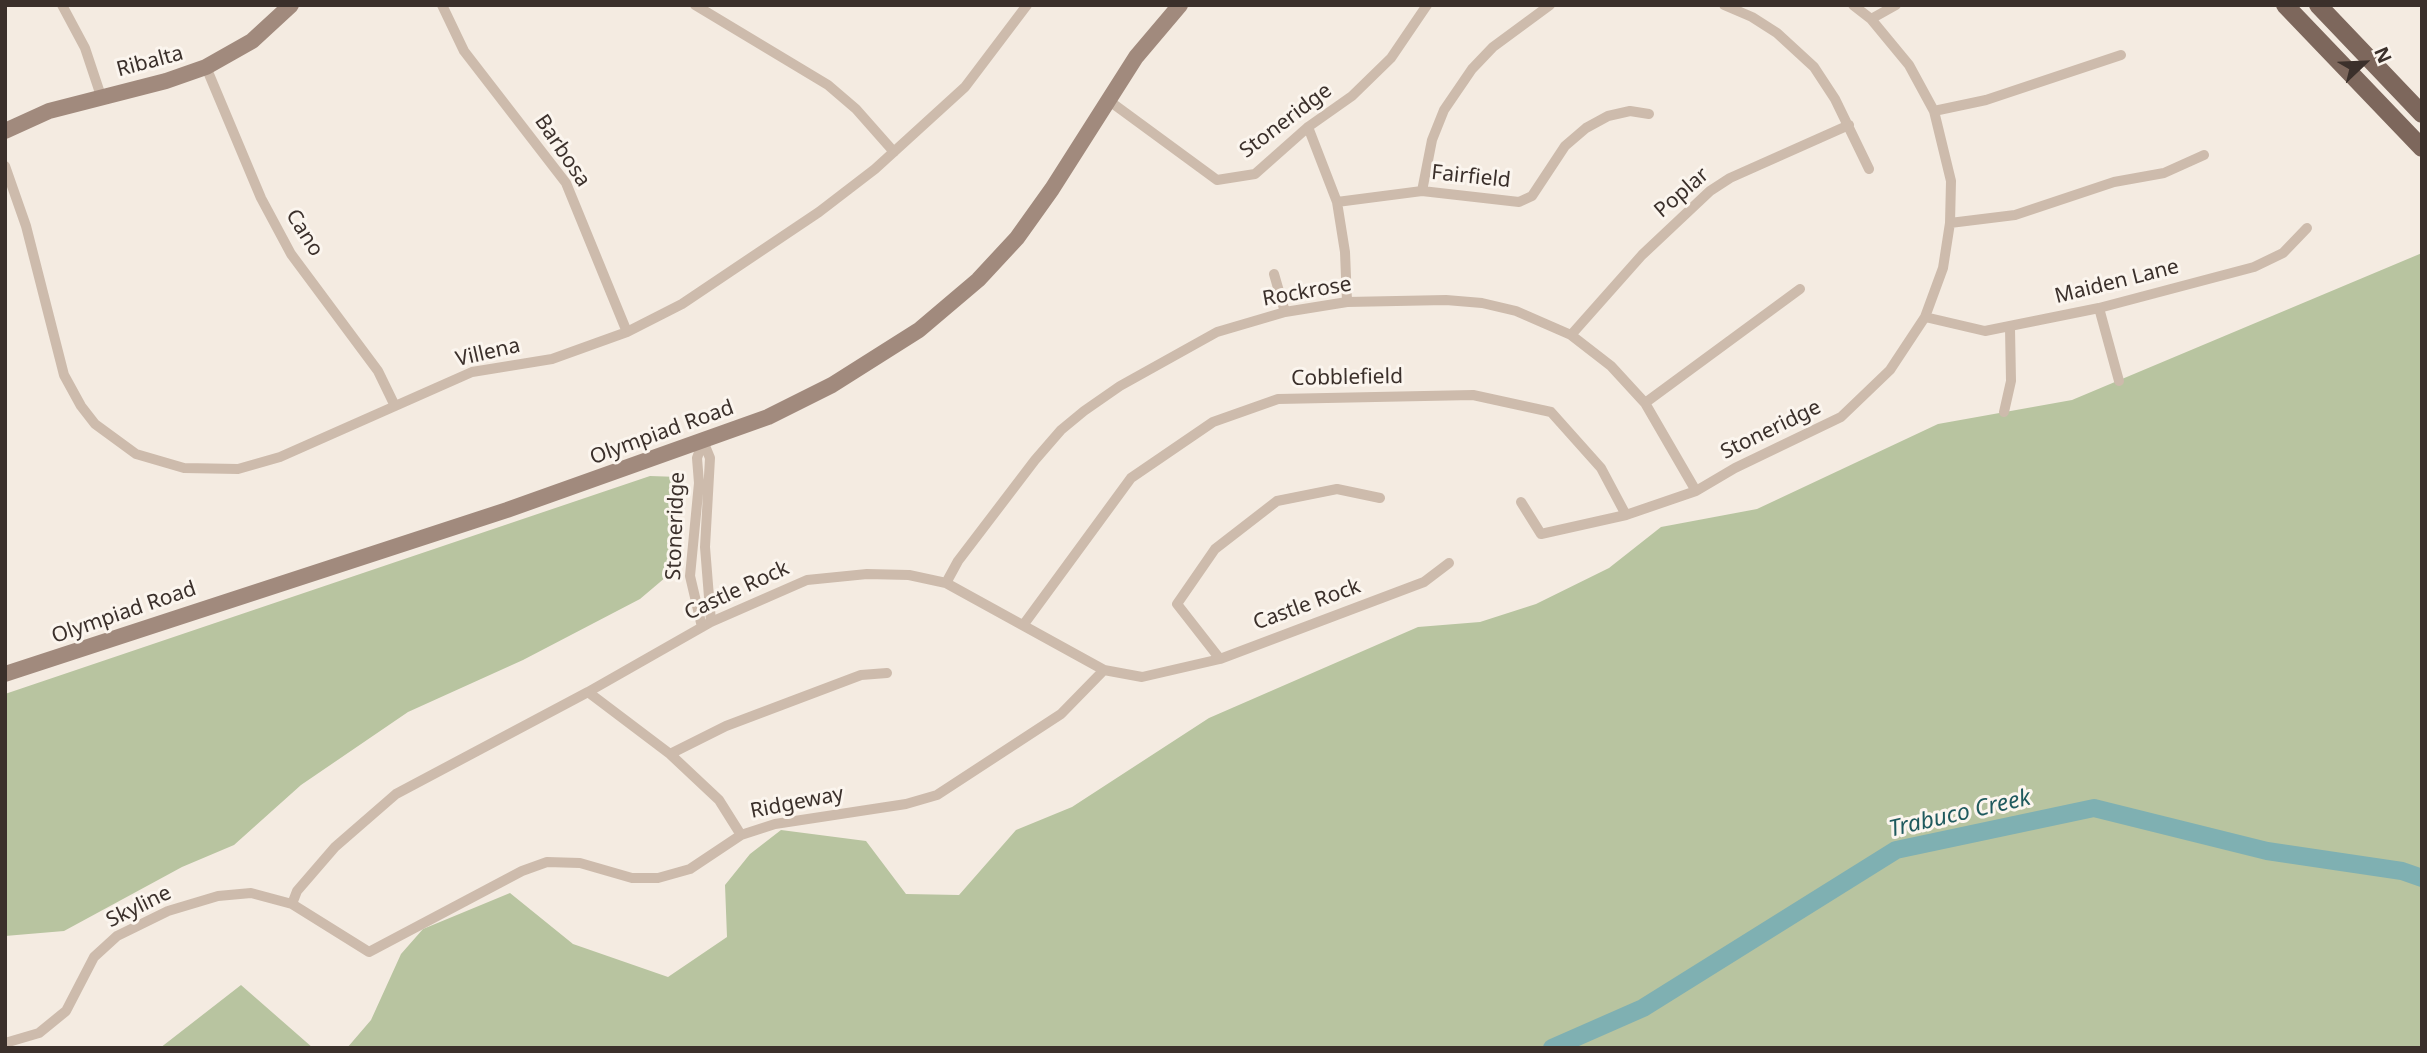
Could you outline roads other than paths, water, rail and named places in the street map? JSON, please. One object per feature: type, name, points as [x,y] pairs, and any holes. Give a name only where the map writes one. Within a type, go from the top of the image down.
[{"type":"main road","name":"Ribalta","points":[[5,131],[49,111],[166,81],[206,67],[252,41],[291,5]]},
{"type":"main road","name":"Olympiad Road","points":[[5,674],[507,510],[703,441],[800,402],[877,359],[919,330],[978,280],[1017,238],[1052,189],[1136,57],[1180,5]]},
{"type":"main road","points":[[2285,5],[2422,148]]},
{"type":"main road","points":[[2318,5],[2422,114]]},
{"type":"street","points":[[62,5],[85,48],[101,96]]},
{"type":"street","name":"Barbosa","points":[[442,5],[464,51],[566,183],[627,332]]},
{"type":"street","points":[[695,5],[828,85],[856,109],[894,152]]},
{"type":"street","name":"Villena","points":[[5,166],[20,205],[71,392],[95,424],[136,454],[184,468],[238,469],[280,457],[472,372],[552,359],[627,332],[682,304],[853,187],[894,152],[965,86],[1027,5]]},
{"type":"street","name":"Stoneridge","points":[[1108,100],[1217,180],[1255,174],[1308,127],[1352,96],[1391,58],[1427,5]]},
{"type":"street","points":[[1422,191],[1433,140],[1444,110],[1472,69],[1493,47],[1550,5]]},
{"type":"street","points":[[1724,5],[1752,17],[1777,33],[1814,67],[1849,125],[1869,169]]},
{"type":"street","name":"Stoneridge","points":[[1521,502],[1541,534],[1626,515],[1696,491],[1735,468],[1841,417],[1890,370],[1925,317],[1943,268],[1950,223],[1951,181],[1934,111],[1909,65],[1871,19],[1853,5]]},
{"type":"street","points":[[1871,19],[1896,5]]},
{"type":"street","points":[[1934,111],[1986,100],[2121,55]]},
{"type":"street","name":"Cano","points":[[206,67],[261,198],[291,254],[378,371],[395,406]]},
{"type":"street","name":"Fairfield","points":[[1336,202],[1422,191],[1519,202],[1532,196],[1565,146],[1586,128],[1608,116],[1630,111],[1649,114]]},
{"type":"street","name":"Poplar","points":[[1571,335],[1642,255],[1710,191],[1730,178],[1849,125]]},
{"type":"street","points":[[1308,127],[1336,202],[1345,252],[1347,302]]},
{"type":"street","points":[[1950,223],[2015,215],[2115,183],[2164,173],[2204,155]]},
{"type":"street","name":"Maiden Lane","points":[[1925,317],[1959,328],[1985,331],[2099,308],[2254,267],[2283,253],[2307,228]]},
{"type":"street","points":[[1274,274],[1285,312]]},
{"type":"street","points":[[1645,403],[1800,289]]},
{"type":"street","name":"Rockrose","points":[[946,583],[958,561],[1035,460],[1061,430],[1084,411],[1120,386],[1217,332],[1285,312],[1347,302],[1446,300],[1482,303],[1516,311],[1571,335],[1611,366],[1645,403],[1696,491]]},
{"type":"street","points":[[2099,308],[2119,381]]},
{"type":"street","points":[[2004,412],[2011,381],[2010,328]]},
{"type":"street","name":"Cobblefield","points":[[1024,624],[1130,478],[1213,422],[1278,399],[1474,395],[1551,412],[1601,468],[1626,515]]},
{"type":"street","name":"Stoneridge","points":[[703,441],[710,458],[705,547],[708,591],[706,624]]},
{"type":"street","name":"Stoneridge","points":[[703,441],[697,458],[698,485],[690,576],[693,594],[706,624]]},
{"type":"street","points":[[698,485],[710,484]]},
{"type":"street","points":[[1220,659],[1177,604],[1215,548],[1278,501],[1337,489],[1380,498]]},
{"type":"street","name":"Castle Rock","points":[[292,904],[297,891],[335,847],[396,794],[588,692],[706,624],[807,580],[867,574],[909,575],[946,583],[1104,670],[1142,677],[1220,659],[1424,582],[1449,563]]},
{"type":"street","points":[[693,594],[708,591]]},
{"type":"street","name":"Ridgeway","points":[[292,904],[369,952],[522,871],[547,862],[580,863],[632,878],[658,878],[690,869],[741,835],[775,824],[905,804],[937,795],[1061,714],[1104,670]]},
{"type":"street","points":[[670,754],[726,726],[849,680],[887,673]]},
{"type":"street","points":[[588,692],[670,754],[719,800],[741,835]]},
{"type":"street","name":"Skyline","points":[[5,1043],[38,1033],[66,1010],[94,957],[117,936],[168,911],[218,896],[251,893],[292,904]]},
{"type":"waterway","name":"Trabuco Creek","points":[[1552,1048],[1643,1008],[1896,850],[2094,808],[2267,851],[2402,871],[2422,878]]}]
